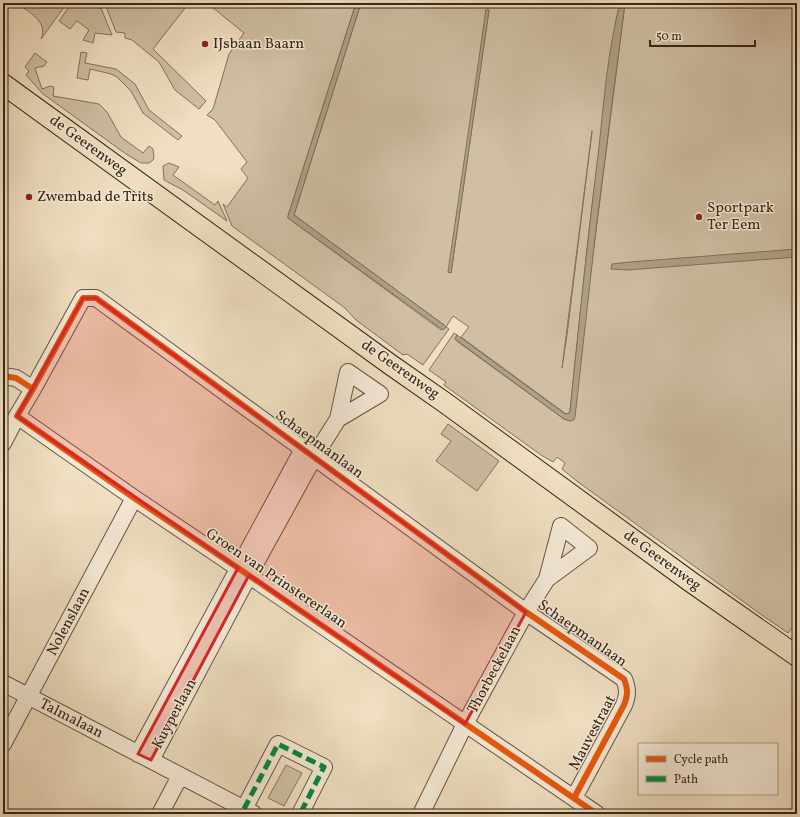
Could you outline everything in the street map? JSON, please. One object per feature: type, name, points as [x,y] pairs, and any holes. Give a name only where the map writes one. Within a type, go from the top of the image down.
[{"type":"main road","name":"de Geerenweg","points":[[3,84],[391,365],[450,406],[691,582],[797,656]]},
{"type":"street","name":"Schaepmanlaan","points":[[33,389],[83,298],[96,298],[526,612],[624,679]]},
{"type":"street","points":[[3,376],[16,378],[33,389],[3,443]]},
{"type":"street","name":"Groen van Prinstererlaan","points":[[17,416],[134,498],[465,724],[578,806],[597,814]]},
{"type":"street","name":"Schaepmanlaan","points":[[308,453],[338,419]]},
{"type":"street","name":"Kuyperlaan","points":[[145,757],[308,453]]},
{"type":"street","name":"Nolenslaan","points":[[3,744],[134,498]]},
{"type":"street","name":"Schaepmanlaan","points":[[526,612],[547,579]]},
{"type":"street","name":"Thorbeckelaan","points":[[421,814],[465,724],[526,612]]},
{"type":"street","name":"Mauvestraat","points":[[578,806],[624,705],[627,696],[627,687],[624,679]]},
{"type":"street","name":"Talmalaan","points":[[3,683],[249,812],[278,744],[324,767],[300,814]]},
{"type":"street","points":[[160,814],[180,776]]},
{"type":"highlighted area","points":[[83,298],[96,298],[526,612],[465,724],[249,575],[151,760],[138,754],[238,568],[17,416]]},
{"type":"shaded area","points":[[16,3],[67,3],[41,39],[43,33],[40,22],[31,13]]},
{"type":"shaded area","points":[[108,3],[189,3],[153,49],[206,101],[199,109],[175,90],[159,62],[132,40],[125,38],[125,33],[116,32],[107,9]]},
{"type":"shaded area","points":[[207,3],[356,3],[288,218],[441,330],[444,325],[294,215],[361,3],[620,3],[616,20],[589,230],[569,413],[566,414],[461,337],[469,327],[453,316],[446,327],[449,329],[423,365],[407,354],[403,355],[356,320],[345,308],[232,226],[223,204],[227,207],[248,178],[241,169],[247,162],[215,120],[207,115],[213,109],[229,54],[244,33]],"holes":[[[486,10],[489,10],[451,273]],[[592,131],[567,335],[562,368]]]},
{"type":"shaded area","points":[[356,3],[361,3],[294,215],[444,325],[446,327],[443,330],[288,218]]},
{"type":"shaded area","points":[[620,3],[625,3],[596,229],[575,417],[574,420],[570,421],[564,419],[455,339],[457,335],[565,414],[569,413],[607,75],[612,39]]},
{"type":"shaded area","name":"Sportpark Ter Eem","points":[[625,3],[797,3],[797,632],[792,628],[788,633],[759,613],[578,482],[562,469],[565,463],[557,457],[553,462],[541,455],[444,385],[446,382],[429,370],[454,333],[457,335],[455,339],[458,342],[564,419],[570,421]]},
{"type":"shaded area","points":[[71,4],[101,8],[112,35],[95,33],[93,43],[83,40],[89,30],[77,21],[70,29],[59,21]]},
{"type":"shaded area","points":[[486,10],[489,10],[451,273],[448,272]]},
{"type":"shaded area","points":[[81,52],[87,53],[85,63],[116,69],[135,84],[149,110],[182,136],[178,140],[143,113],[131,91],[117,77],[90,69],[88,80],[77,78]]},
{"type":"shaded area","points":[[35,53],[47,62],[44,66],[35,68],[42,89],[50,86],[54,87],[53,96],[99,104],[107,112],[121,137],[143,153],[149,146],[153,149],[153,160],[149,163],[141,163],[126,154],[43,94],[26,75],[29,71],[25,67]]},
{"type":"shaded area","points":[[169,163],[179,167],[173,175],[215,205],[218,201],[227,221],[183,190],[164,180],[163,166]]},
{"type":"shaded area","points":[[797,249],[797,257],[627,270],[611,269],[612,264],[630,262]]},
{"type":"shaded area","points":[[448,424],[499,461],[477,491],[436,461],[451,441],[441,434]]},
{"type":"shaded area","points":[[286,765],[302,773],[284,806],[268,798]]},
{"type":"marked path","points":[[244,809],[278,744],[324,767],[300,814]]},
{"type":"cycle path","points":[[33,389],[83,298],[96,298],[526,612],[624,679],[627,692],[624,705],[574,798]]},
{"type":"cycle path","points":[[3,376],[16,378],[33,389],[17,416],[134,498],[597,814]]},
{"type":"place","name":"IJsbaan Baarn","points":[[205,44]]},
{"type":"place","name":"Zwembad de Trits","points":[[29,197]]},
{"type":"place","name":"Sportpark Ter Eem","points":[[699,217]]}]
